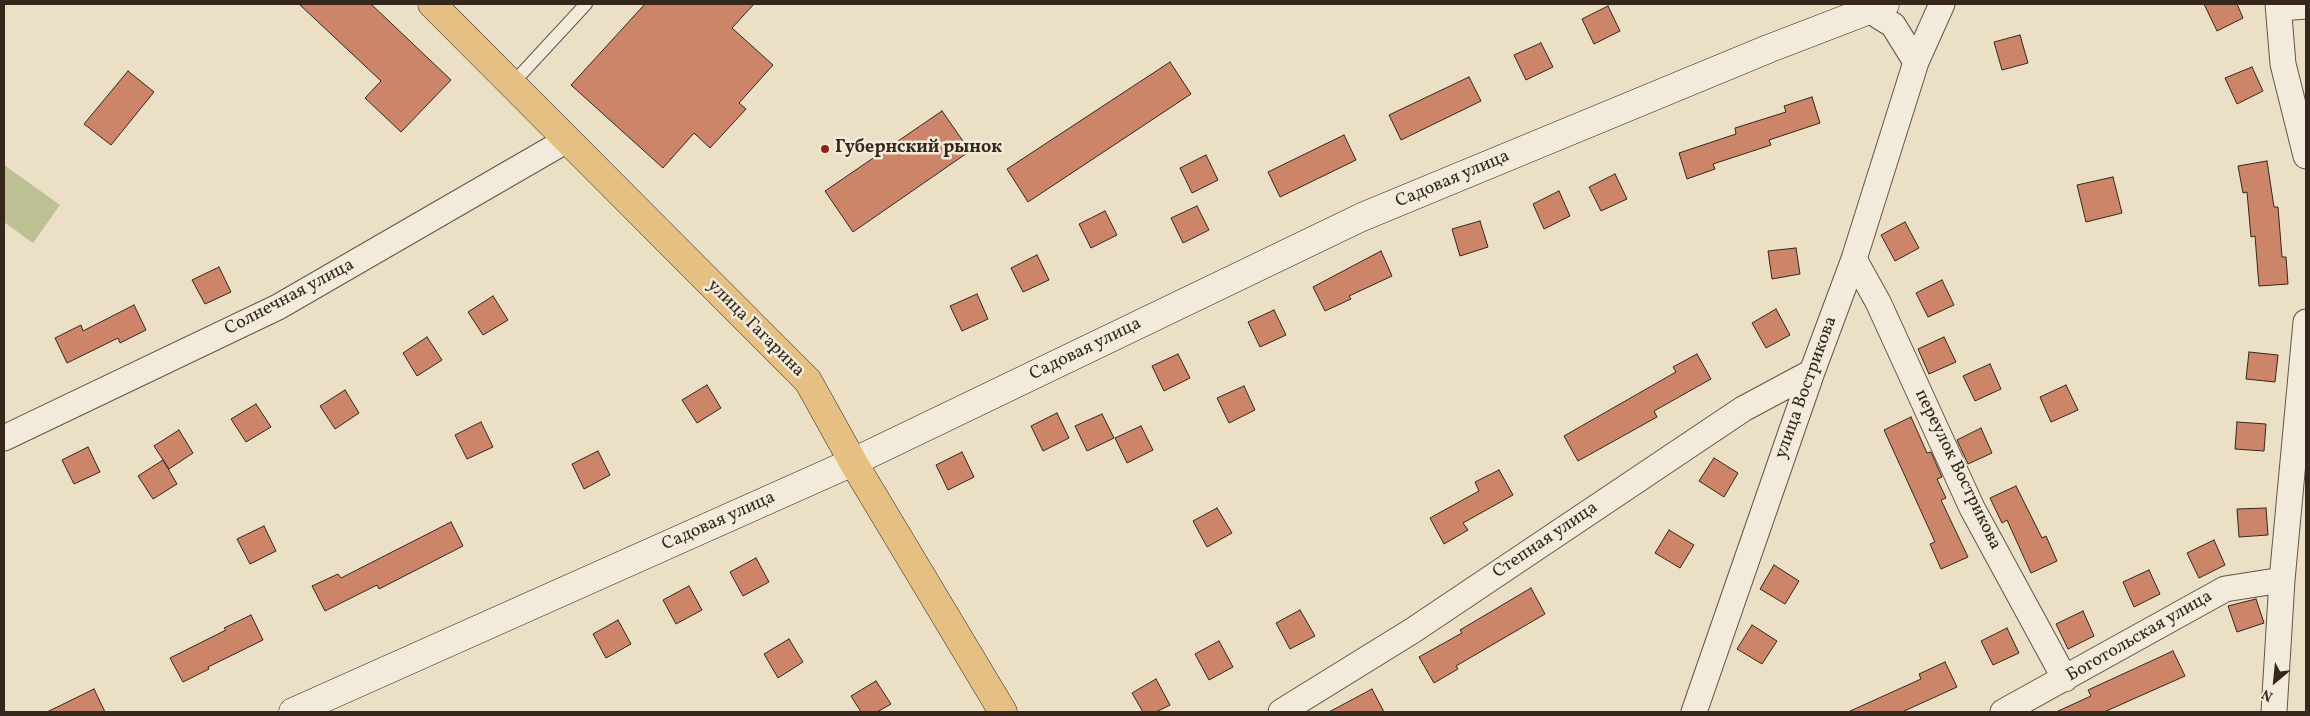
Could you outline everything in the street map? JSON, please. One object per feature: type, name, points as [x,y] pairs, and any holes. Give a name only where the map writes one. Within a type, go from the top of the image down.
[{"type":"main road","name":"улица Гагарина","points":[[432,4],[808,381],[853,462],[1003,712]]},
{"type":"street","name":"улица Вострикова","points":[[1694,712],[1812,372],[1854,259],[1916,62],[1942,4]]},
{"type":"street","points":[[2306,6],[2279,6],[2283,64],[2306,156]]},
{"type":"street","points":[[1877,7],[1893,25],[1916,62]]},
{"type":"street","name":"Садовая улица","points":[[293,712],[853,462],[1362,217],[1768,48],[1877,7]]},
{"type":"street","name":"Солнечная улица","points":[[4,438],[278,308],[567,140]]},
{"type":"street","name":"переулок Вострикова","points":[[1854,259],[1878,302],[1972,508],[2065,679]]},
{"type":"street","points":[[2274,712],[2282,580],[2306,322]]},
{"type":"street","name":"Степная улица","points":[[1281,712],[1412,631],[1744,409],[1812,372]]},
{"type":"street","name":"Боготольская улица","points":[[2003,712],[2225,589],[2282,580]]},
{"type":"lane","points":[[512,84],[586,4]]},
{"type":"green space","points":[[4,165],[60,205],[33,243],[4,222]]},
{"type":"building","points":[[299,4],[371,4],[451,80],[401,132],[365,98],[381,81]]},
{"type":"building","points":[[645,4],[754,4],[732,28],[773,65],[739,103],[746,109],[710,148],[694,133],[663,168],[571,85]]},
{"type":"building","points":[[2204,4],[2237,4],[2243,18],[2217,31]]},
{"type":"building","points":[[1608,6],[1620,31],[1594,44],[1582,19]]},
{"type":"building","points":[[2020,35],[2028,63],[2002,70],[1994,42]]},
{"type":"building","points":[[1541,43],[1553,67],[1526,80],[1514,55]]},
{"type":"building","points":[[1170,62],[1191,94],[1028,202],[1007,169]]},
{"type":"building","points":[[2252,67],[2263,91],[2237,104],[2225,78]]},
{"type":"building","points":[[128,71],[154,92],[111,145],[84,124]]},
{"type":"building","points":[[1469,77],[1481,101],[1401,140],[1389,115]]},
{"type":"building","points":[[1812,97],[1820,123],[1769,140],[1771,145],[1713,164],[1715,169],[1687,179],[1679,153],[1736,134],[1735,128],[1786,112],[1784,106]]},
{"type":"building","points":[[942,111],[970,151],[853,232],[825,191]]},
{"type":"building","points":[[1344,135],[1356,160],[1280,197],[1268,172]]},
{"type":"building","points":[[1206,155],[1218,180],[1192,193],[1180,168]]},
{"type":"building","points":[[2267,161],[2274,207],[2278,207],[2282,257],[2286,257],[2288,284],[2259,286],[2255,236],[2251,237],[2247,192],[2243,193],[2238,166]]},
{"type":"building","points":[[1615,174],[1627,199],[1601,211],[1589,187]]},
{"type":"building","points":[[2113,177],[2122,213],[2086,222],[2077,185]]},
{"type":"building","points":[[1559,191],[1570,216],[1544,229],[1533,204]]},
{"type":"building","points":[[1197,206],[1209,230],[1183,243],[1171,218]]},
{"type":"building","points":[[1105,211],[1117,235],[1091,248],[1079,224]]},
{"type":"building","points":[[1480,221],[1488,247],[1460,256],[1452,229]]},
{"type":"building","points":[[1905,222],[1919,248],[1895,261],[1881,235]]},
{"type":"building","points":[[1796,248],[1800,274],[1772,279],[1768,251]]},
{"type":"building","points":[[1381,251],[1392,276],[1349,296],[1351,299],[1325,311],[1313,287]]},
{"type":"building","points":[[1037,255],[1049,280],[1023,292],[1011,268]]},
{"type":"building","points":[[219,267],[231,292],[205,304],[192,280]]},
{"type":"building","points":[[1942,280],[1954,305],[1928,317],[1916,293]]},
{"type":"building","points":[[977,294],[988,319],[962,331],[950,306]]},
{"type":"building","points":[[493,296],[508,320],[483,335],[468,312]]},
{"type":"building","points":[[134,305],[146,330],[120,343],[118,338],[67,363],[55,338],[81,325],[83,331]]},
{"type":"building","points":[[1776,309],[1790,335],[1766,348],[1752,323]]},
{"type":"building","points":[[1274,310],[1286,335],[1260,347],[1248,322]]},
{"type":"building","points":[[427,337],[442,360],[417,376],[403,353]]},
{"type":"building","points":[[1944,337],[1956,362],[1929,374],[1918,349]]},
{"type":"building","points":[[2249,352],[2278,355],[2275,382],[2246,379]]},
{"type":"building","points":[[1178,354],[1190,378],[1164,391],[1152,366]]},
{"type":"building","points":[[1697,354],[1711,379],[1654,411],[1657,417],[1578,461],[1564,436],[1676,372],[1673,367]]},
{"type":"building","points":[[1990,364],[2001,389],[1975,401],[1963,376]]},
{"type":"building","points":[[707,385],[721,408],[697,423],[682,400]]},
{"type":"building","points":[[2066,385],[2078,410],[2051,422],[2040,397]]},
{"type":"building","points":[[1244,386],[1255,410],[1229,423],[1217,398]]},
{"type":"building","points":[[345,390],[359,413],[335,429],[320,406]]},
{"type":"building","points":[[256,404],[271,427],[246,442],[231,419]]},
{"type":"building","points":[[1057,413],[1069,438],[1043,451],[1031,426]]},
{"type":"building","points":[[1102,414],[1114,438],[1087,451],[1075,426]]},
{"type":"building","points":[[1911,417],[1927,453],[1931,452],[1942,477],[1937,479],[1946,498],[1941,500],[1968,557],[1941,569],[1930,544],[1935,542],[1884,430]]},
{"type":"building","points":[[481,422],[493,447],[467,459],[455,435]]},
{"type":"building","points":[[2237,422],[2266,424],[2264,451],[2235,449]]},
{"type":"building","points":[[1141,426],[1153,450],[1127,463],[1115,438]]},
{"type":"building","points":[[1981,428],[1992,453],[1968,464],[1957,440]]},
{"type":"building","points":[[179,430],[193,453],[169,469],[154,446]]},
{"type":"building","points":[[88,447],[100,472],[74,484],[62,460]]},
{"type":"building","points":[[598,451],[610,475],[584,489],[572,464]]},
{"type":"building","points":[[962,452],[974,477],[948,490],[936,465]]},
{"type":"building","points":[[1714,458],[1738,473],[1724,497],[1699,481]]},
{"type":"building","points":[[163,460],[177,484],[153,499],[138,476]]},
{"type":"building","points":[[1499,470],[1513,495],[1463,523],[1468,530],[1444,544],[1430,518],[1479,491],[1475,482]]},
{"type":"building","points":[[2016,486],[2042,538],[2046,536],[2057,561],[2031,573],[2007,520],[2002,523],[1990,498]]},
{"type":"building","points":[[1217,508],[1232,533],[1207,547],[1193,521]]},
{"type":"building","points":[[2266,508],[2268,535],[2239,537],[2237,509]]},
{"type":"building","points":[[451,522],[463,546],[379,589],[377,585],[325,611],[312,586],[338,574],[341,578]]},
{"type":"building","points":[[264,526],[276,551],[250,564],[237,539]]},
{"type":"building","points":[[1669,530],[1694,545],[1680,568],[1655,553]]},
{"type":"building","points":[[2214,540],[2225,565],[2199,578],[2187,553]]},
{"type":"building","points":[[756,558],[769,582],[743,596],[730,572]]},
{"type":"building","points":[[1774,565],[1799,581],[1785,604],[1760,589]]},
{"type":"building","points":[[2149,570],[2160,594],[2134,607],[2123,582]]},
{"type":"building","points":[[689,586],[702,610],[676,624],[663,600]]},
{"type":"building","points":[[1531,588],[1545,614],[1456,666],[1458,669],[1434,683],[1419,657],[1462,633],[1460,630]]},
{"type":"building","points":[[2256,599],[2264,623],[2237,632],[2228,606]]},
{"type":"building","points":[[1300,610],[1315,636],[1290,649],[1276,623]]},
{"type":"building","points":[[2083,611],[2094,636],[2068,649],[2056,624]]},
{"type":"building","points":[[251,615],[263,640],[208,667],[209,669],[183,682],[170,658],[226,630],[224,628]]},
{"type":"building","points":[[618,620],[631,644],[606,658],[593,634]]},
{"type":"building","points":[[1752,625],[1777,641],[1762,664],[1737,649]]},
{"type":"building","points":[[2007,628],[2019,653],[1993,665],[1981,641]]},
{"type":"building","points":[[789,639],[803,662],[778,678],[764,654]]},
{"type":"building","points":[[1219,641],[1233,667],[1209,680],[1195,654]]},
{"type":"building","points":[[2173,651],[2185,676],[2104,712],[2056,712],[2091,696],[2088,690]]},
{"type":"building","points":[[1945,662],[1957,687],[1902,712],[1848,712],[1921,679],[1919,674]]},
{"type":"building","points":[[1156,679],[1170,705],[1156,712],[1143,712],[1132,693]]},
{"type":"building","points":[[876,681],[891,704],[877,712],[861,712],[851,696]]},
{"type":"building","points":[[94,689],[105,712],[47,712]]},
{"type":"building","points":[[1372,689],[1384,712],[1329,712]]},
{"type":"place","name":"Губернский рынок","points":[[825,149]]}]
